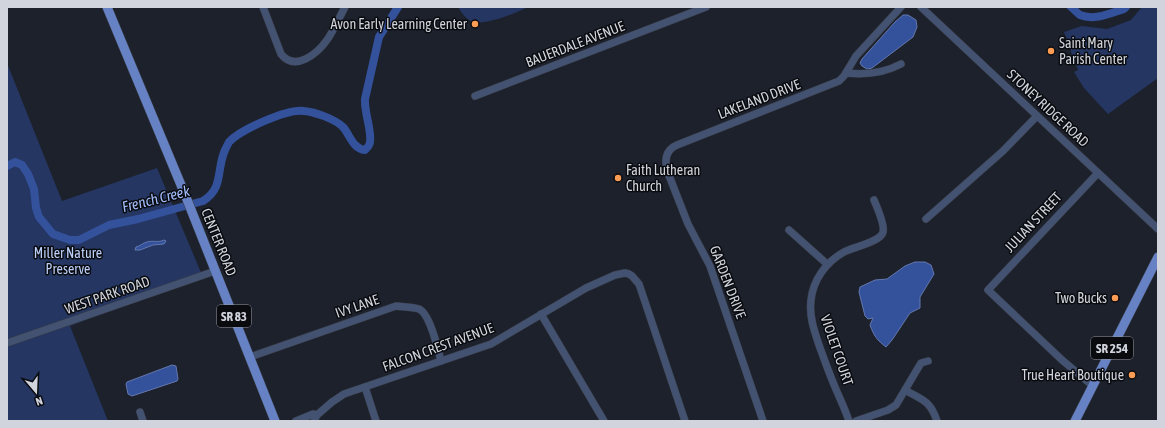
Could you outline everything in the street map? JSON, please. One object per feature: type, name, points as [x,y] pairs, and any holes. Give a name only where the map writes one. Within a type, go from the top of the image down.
[{"type":"main road","name":"CENTER ROAD","points":[[107,7],[186,197],[275,421]]},
{"type":"main road","name":"SR 254","points":[[1075,421],[1158,257]]},
{"type":"street","points":[[263,7],[281,54],[287,60],[295,62],[305,59],[320,48],[329,37],[345,7]]},
{"type":"street","name":"BAUERDALE AVENUE","points":[[475,96],[706,7]]},
{"type":"street","name":"LAKELAND DRIVE","points":[[666,155],[670,149],[677,145],[842,79],[856,56],[901,7]]},
{"type":"street","name":"STONEY RIDGE ROAD","points":[[921,7],[1158,229]]},
{"type":"street","points":[[846,73],[864,75],[890,69],[901,64]]},
{"type":"street","points":[[926,219],[1003,151],[1037,116]]},
{"type":"street","name":"GARDEN DRIVE","points":[[666,155],[667,170],[688,224],[710,266],[763,421]]},
{"type":"street","name":"JULIAN STREET","points":[[1093,386],[1062,360],[988,290],[1098,173]]},
{"type":"street","points":[[789,230],[827,264],[843,252],[880,237],[884,231],[884,227],[874,200]]},
{"type":"street","name":"VIOLET COURT","points":[[827,264],[813,289],[811,316],[827,368],[849,421]]},
{"type":"street","name":"WEST PARK ROAD","points":[[7,344],[216,271]]},
{"type":"street","name":"FALCON CREST AVENUE","points":[[296,421],[313,414],[315,418],[332,402],[344,394],[491,344],[598,281],[624,273],[632,276],[641,288],[685,421]]},
{"type":"street","name":"IVY LANE","points":[[250,357],[396,306],[420,310],[424,314],[429,324],[441,361]]},
{"type":"street","points":[[540,314],[604,421]]},
{"type":"street","points":[[856,421],[892,408],[921,363],[928,361]]},
{"type":"street","points":[[365,387],[376,421]]},
{"type":"street","points":[[905,390],[928,404],[934,411],[937,421]]},
{"type":"street","points":[[140,412],[143,421]]},
{"type":"green space","points":[[458,7],[528,7],[516,13],[491,21],[476,22],[467,19]]},
{"type":"green space","points":[[1142,7],[1158,7],[1158,78],[1108,114],[1084,88],[1074,72],[1078,70],[1071,52],[1070,42],[1068,42],[1064,32],[1082,26],[1107,29],[1131,20]]},
{"type":"green space","name":"Miller Nature Preserve","points":[[7,63],[62,201],[157,168],[202,275],[70,326],[108,421],[7,421]]},
{"type":"shaded area","points":[[903,15],[908,15],[916,20],[917,27],[913,37],[872,68],[867,69],[862,66],[860,63],[862,59]]},
{"type":"shaded area","points":[[166,241],[164,244],[153,245],[140,250],[135,250],[136,247],[146,242]]},
{"type":"shaded area","points":[[915,262],[925,262],[931,265],[934,274],[920,297],[920,308],[910,313],[886,347],[878,340],[873,332],[870,325],[873,318],[868,319],[865,316],[859,292],[860,287],[875,280],[887,279],[905,266]]},
{"type":"shaded area","points":[[172,365],[176,366],[177,381],[132,396],[128,394],[127,382]]},
{"type":"waterway","name":"French Creek","points":[[7,166],[15,162],[22,165],[28,174],[34,189],[36,208],[39,217],[53,234],[70,240],[79,240],[109,225],[138,219],[203,201],[210,196],[217,184],[222,157],[229,142],[253,126],[276,116],[297,111],[304,111],[325,116],[343,127],[357,147],[365,150],[370,144],[365,99],[379,37],[398,7]]},
{"type":"waterway","name":"French Creek","points":[[1071,7],[1080,15],[1085,17],[1097,17],[1124,9],[1126,7]]},
{"type":"place","name":"Avon Early Learning Center","points":[[475,24]]},
{"type":"place","name":"Saint Mary Parish Center","points":[[1051,51]]},
{"type":"place","name":"Faith Lutheran Church","points":[[618,178]]},
{"type":"place","name":"Two Bucks","points":[[1115,298]]},
{"type":"place","name":"True Heart Boutique","points":[[1132,375]]}]
